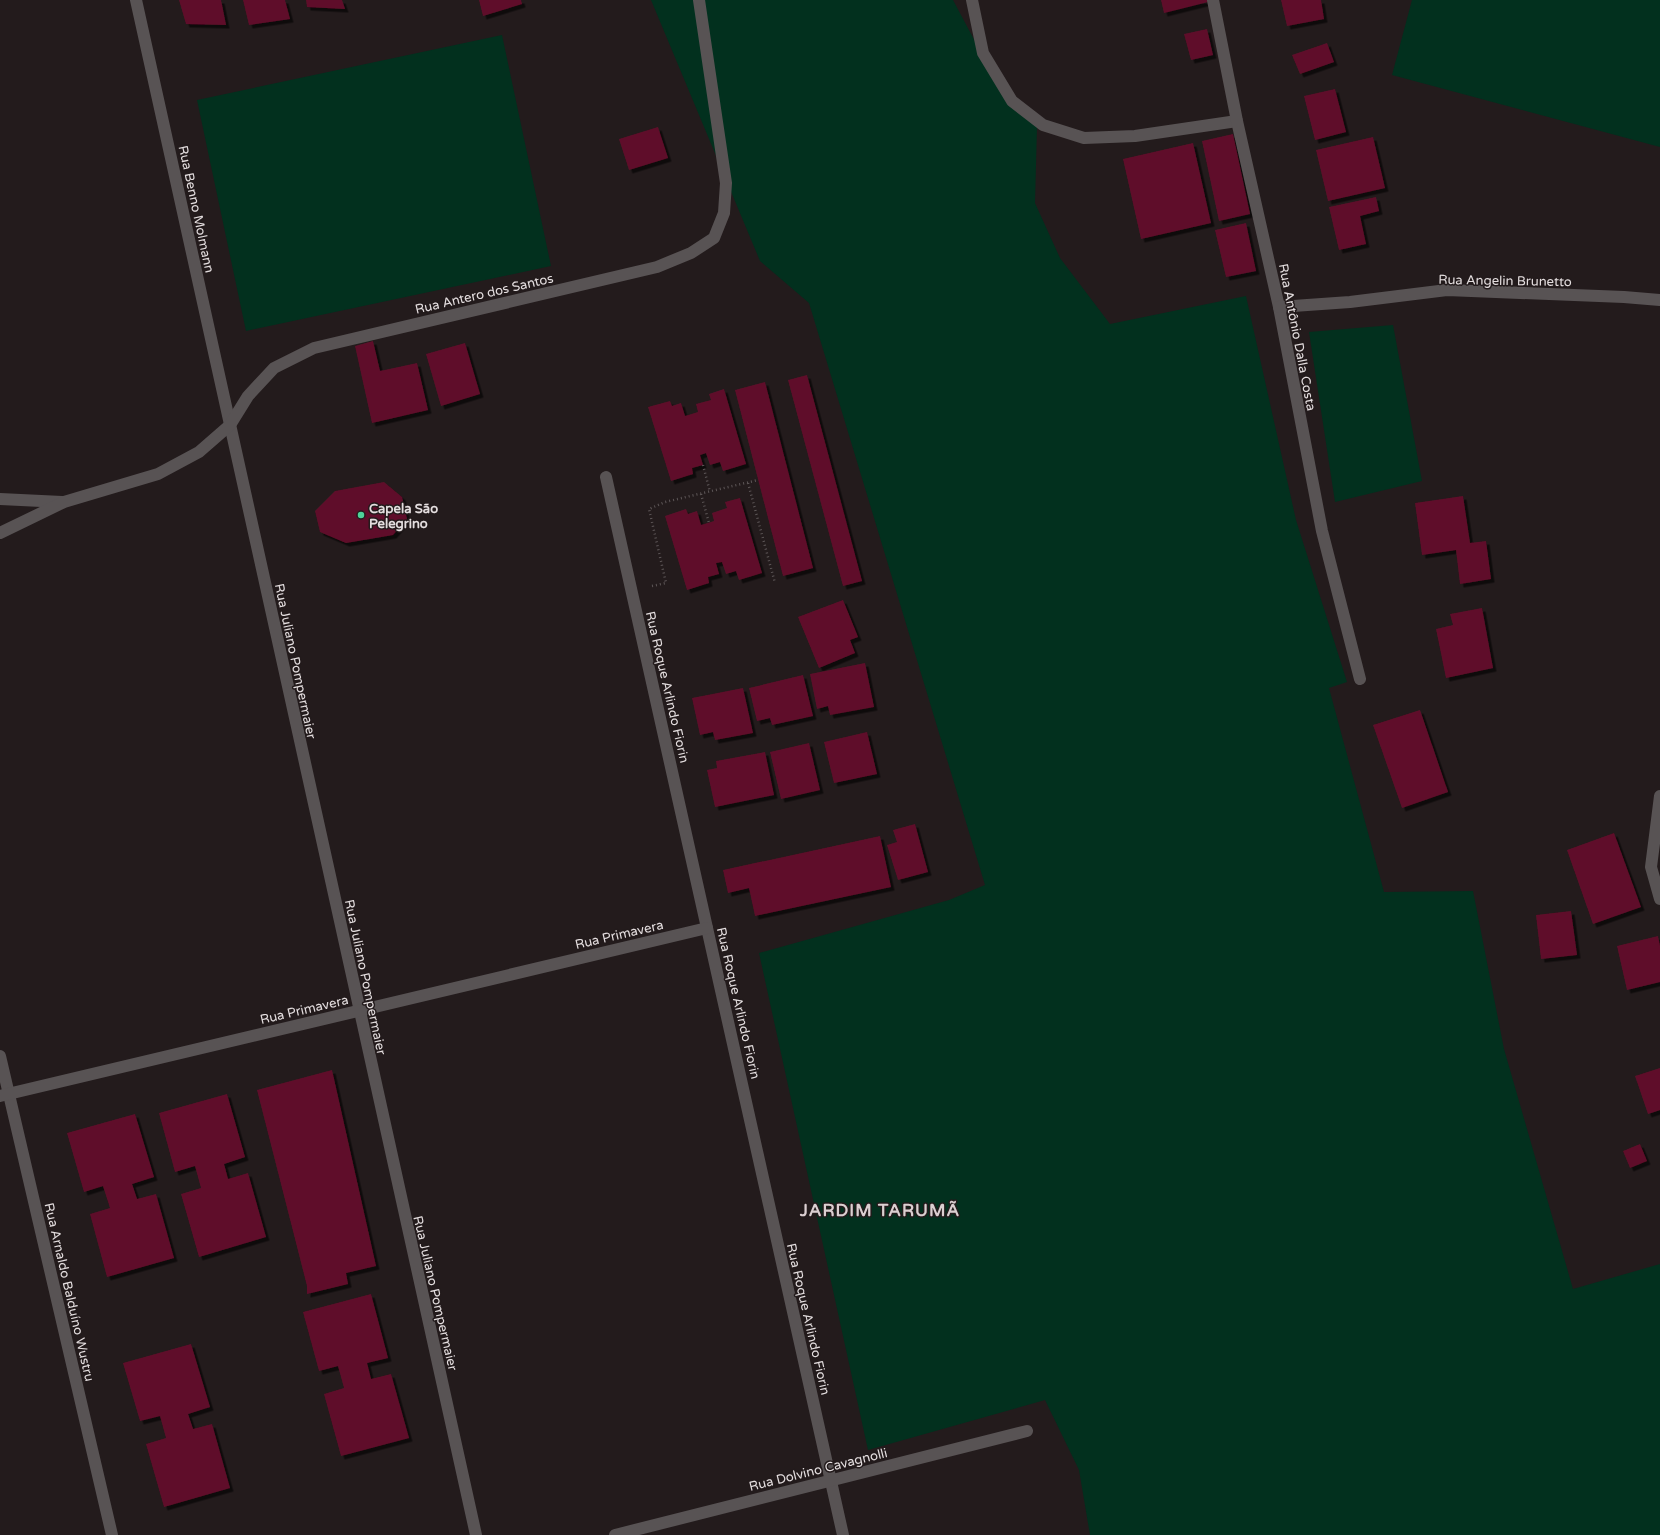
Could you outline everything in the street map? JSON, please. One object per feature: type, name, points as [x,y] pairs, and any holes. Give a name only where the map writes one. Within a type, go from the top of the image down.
[{"type":"street","name":"Rua Benno Molmann","points":[[136,0],[230,425]]},
{"type":"street","name":"Rua Antero dos Santos","points":[[0,533],[64,502],[158,474],[199,452],[230,425],[248,396],[274,368],[314,348],[657,266],[691,253],[714,238],[724,213],[726,183],[699,0]]},
{"type":"street","points":[[972,0],[983,52],[1012,101],[1043,124],[1084,138],[1135,136],[1237,121]]},
{"type":"street","name":"Rua Antônio Dalla Costa","points":[[1213,0],[1237,121],[1279,307],[1322,531],[1360,679]]},
{"type":"street","name":"Rua Angelin Brunetto","points":[[1279,307],[1350,302],[1447,290],[1624,297],[1660,300]]},
{"type":"street","name":"Rua Juliano Pompermaier","points":[[230,425],[476,1535]]},
{"type":"street","name":"Rua Roque Arlindo Fiorin","points":[[606,477],[843,1535]]},
{"type":"street","name":"Rua Antero dos Santos","points":[[0,499],[64,502]]},
{"type":"street","points":[[1660,796],[1651,867],[1660,898]]},
{"type":"street","name":"Rua Primavera","points":[[4,1095],[708,928]]},
{"type":"street","name":"Rua Arnaldo Balduíno Wustru","points":[[0,1056],[4,1095],[112,1535]]},
{"type":"street","name":"Rua Dolvino Cavagnolli","points":[[615,1535],[1027,1431]]},
{"type":"path","points":[[703,465],[710,492]]},
{"type":"path","points":[[632,590],[666,584],[649,509],[665,502],[758,480]]},
{"type":"path","points":[[748,483],[775,584]]},
{"type":"path","points":[[701,494],[709,523]]},
{"type":"green space","points":[[651,0],[953,0],[1003,94],[1037,127],[1035,203],[1060,258],[1110,324],[1246,296],[1296,520],[1347,682],[1329,688],[1384,892],[1473,891],[1504,1049],[1573,1289],[1660,1264],[1660,1535],[1090,1535],[1079,1470],[1045,1400],[868,1450],[759,953],[949,900],[985,885],[809,303],[760,261]]},
{"type":"green space","points":[[1412,0],[1660,0],[1660,147],[1392,75]]},
{"type":"green space","points":[[502,35],[551,266],[246,331],[197,100]]},
{"type":"green space","points":[[1393,325],[1422,481],[1335,502],[1309,332]]},
{"type":"building","points":[[179,0],[221,0],[226,25],[186,24]]},
{"type":"building","points":[[243,0],[285,0],[290,19],[249,25]]},
{"type":"building","points":[[306,0],[342,0],[345,9],[307,7]]},
{"type":"building","points":[[479,0],[521,0],[522,4],[483,16]]},
{"type":"building","points":[[1161,0],[1207,0],[1208,2],[1164,13]]},
{"type":"building","points":[[1281,0],[1321,0],[1324,19],[1287,26]]},
{"type":"building","points":[[1207,29],[1213,55],[1191,60],[1184,34]]},
{"type":"building","points":[[1327,43],[1334,62],[1300,74],[1292,55]]},
{"type":"building","points":[[1335,89],[1346,132],[1315,140],[1304,96]]},
{"type":"building","points":[[658,127],[668,158],[629,170],[619,139]]},
{"type":"building","points":[[1233,134],[1250,214],[1219,221],[1202,141]]},
{"type":"building","points":[[1373,137],[1385,188],[1328,201],[1316,150]]},
{"type":"building","points":[[1193,143],[1211,223],[1141,239],[1123,159]]},
{"type":"building","points":[[1376,197],[1379,211],[1360,216],[1366,244],[1339,250],[1329,207]]},
{"type":"building","points":[[1246,223],[1256,271],[1226,277],[1215,230]]},
{"type":"building","points":[[373,341],[380,371],[417,363],[428,410],[372,423],[355,346]]},
{"type":"building","points":[[465,343],[480,394],[441,406],[426,354]]},
{"type":"building","points":[[807,375],[862,581],[843,586],[788,380]]},
{"type":"building","points":[[765,382],[813,568],[783,576],[735,390]]},
{"type":"building","points":[[724,389],[746,464],[723,471],[720,462],[710,465],[706,453],[700,455],[703,465],[692,468],[693,474],[671,481],[648,407],[670,401],[672,406],[681,403],[685,416],[698,412],[696,404],[711,400],[709,394]]},
{"type":"building","name":"Capela São Pelegrino","points":[[384,482],[402,497],[407,519],[393,535],[346,543],[320,532],[315,511],[335,491]]},
{"type":"building","points":[[1463,496],[1470,543],[1486,541],[1491,579],[1460,584],[1456,550],[1422,555],[1415,503]]},
{"type":"building","points":[[740,498],[762,573],[739,580],[736,571],[726,574],[722,562],[716,563],[719,574],[708,577],[709,583],[687,590],[665,516],[686,509],[688,514],[697,511],[701,525],[714,521],[712,513],[727,508],[725,502]]},
{"type":"building","points":[[843,600],[858,637],[850,640],[855,653],[819,668],[798,617]]},
{"type":"building","points":[[1482,608],[1493,668],[1446,678],[1436,629],[1453,625],[1450,614]]},
{"type":"building","points":[[865,663],[874,707],[830,715],[828,706],[817,709],[810,674]]},
{"type":"building","points":[[803,675],[813,716],[772,725],[770,718],[757,721],[749,688]]},
{"type":"building","points":[[743,688],[753,733],[715,740],[713,732],[700,735],[692,698]]},
{"type":"building","points":[[1420,710],[1448,792],[1402,808],[1373,725]]},
{"type":"building","points":[[867,732],[877,774],[834,783],[824,742]]},
{"type":"building","points":[[809,743],[820,790],[781,799],[770,752]]},
{"type":"building","points":[[765,752],[774,795],[715,807],[707,770],[717,768],[716,761]]},
{"type":"building","points":[[915,824],[928,872],[898,880],[887,845],[897,842],[893,830]]},
{"type":"building","points":[[1614,833],[1641,907],[1593,924],[1567,850]]},
{"type":"building","points":[[880,836],[891,887],[755,916],[749,888],[728,893],[723,870]]},
{"type":"building","points":[[1571,911],[1577,955],[1541,959],[1536,915]]},
{"type":"building","points":[[1658,936],[1660,946],[1660,982],[1627,990],[1617,946]]},
{"type":"building","points":[[1660,1068],[1660,1110],[1648,1114],[1635,1076]]},
{"type":"building","points":[[332,1070],[376,1266],[346,1273],[348,1284],[307,1294],[307,1286],[257,1090]]},
{"type":"building","points":[[227,1094],[245,1157],[224,1164],[228,1179],[248,1173],[266,1237],[199,1257],[181,1194],[201,1188],[195,1166],[175,1172],[159,1113]]},
{"type":"building","points":[[135,1114],[154,1177],[132,1184],[137,1199],[156,1194],[174,1258],[107,1277],[90,1214],[110,1208],[103,1186],[84,1192],[67,1133]]},
{"type":"building","points":[[1640,1144],[1647,1161],[1630,1168],[1623,1151]]},
{"type":"building","points":[[371,1294],[388,1358],[367,1363],[371,1379],[391,1374],[409,1438],[341,1456],[324,1394],[344,1388],[338,1366],[319,1371],[303,1312]]},
{"type":"building","points":[[191,1344],[210,1407],[188,1414],[193,1429],[212,1424],[230,1488],[164,1507],[146,1444],[166,1438],[160,1416],[140,1421],[123,1363]]},
{"type":"place","name":"Capela São Pelegrino","points":[[361,515]]},
{"type":"district","name":"JARDIM TARUMÃ","points":[[880,1210]]}]
